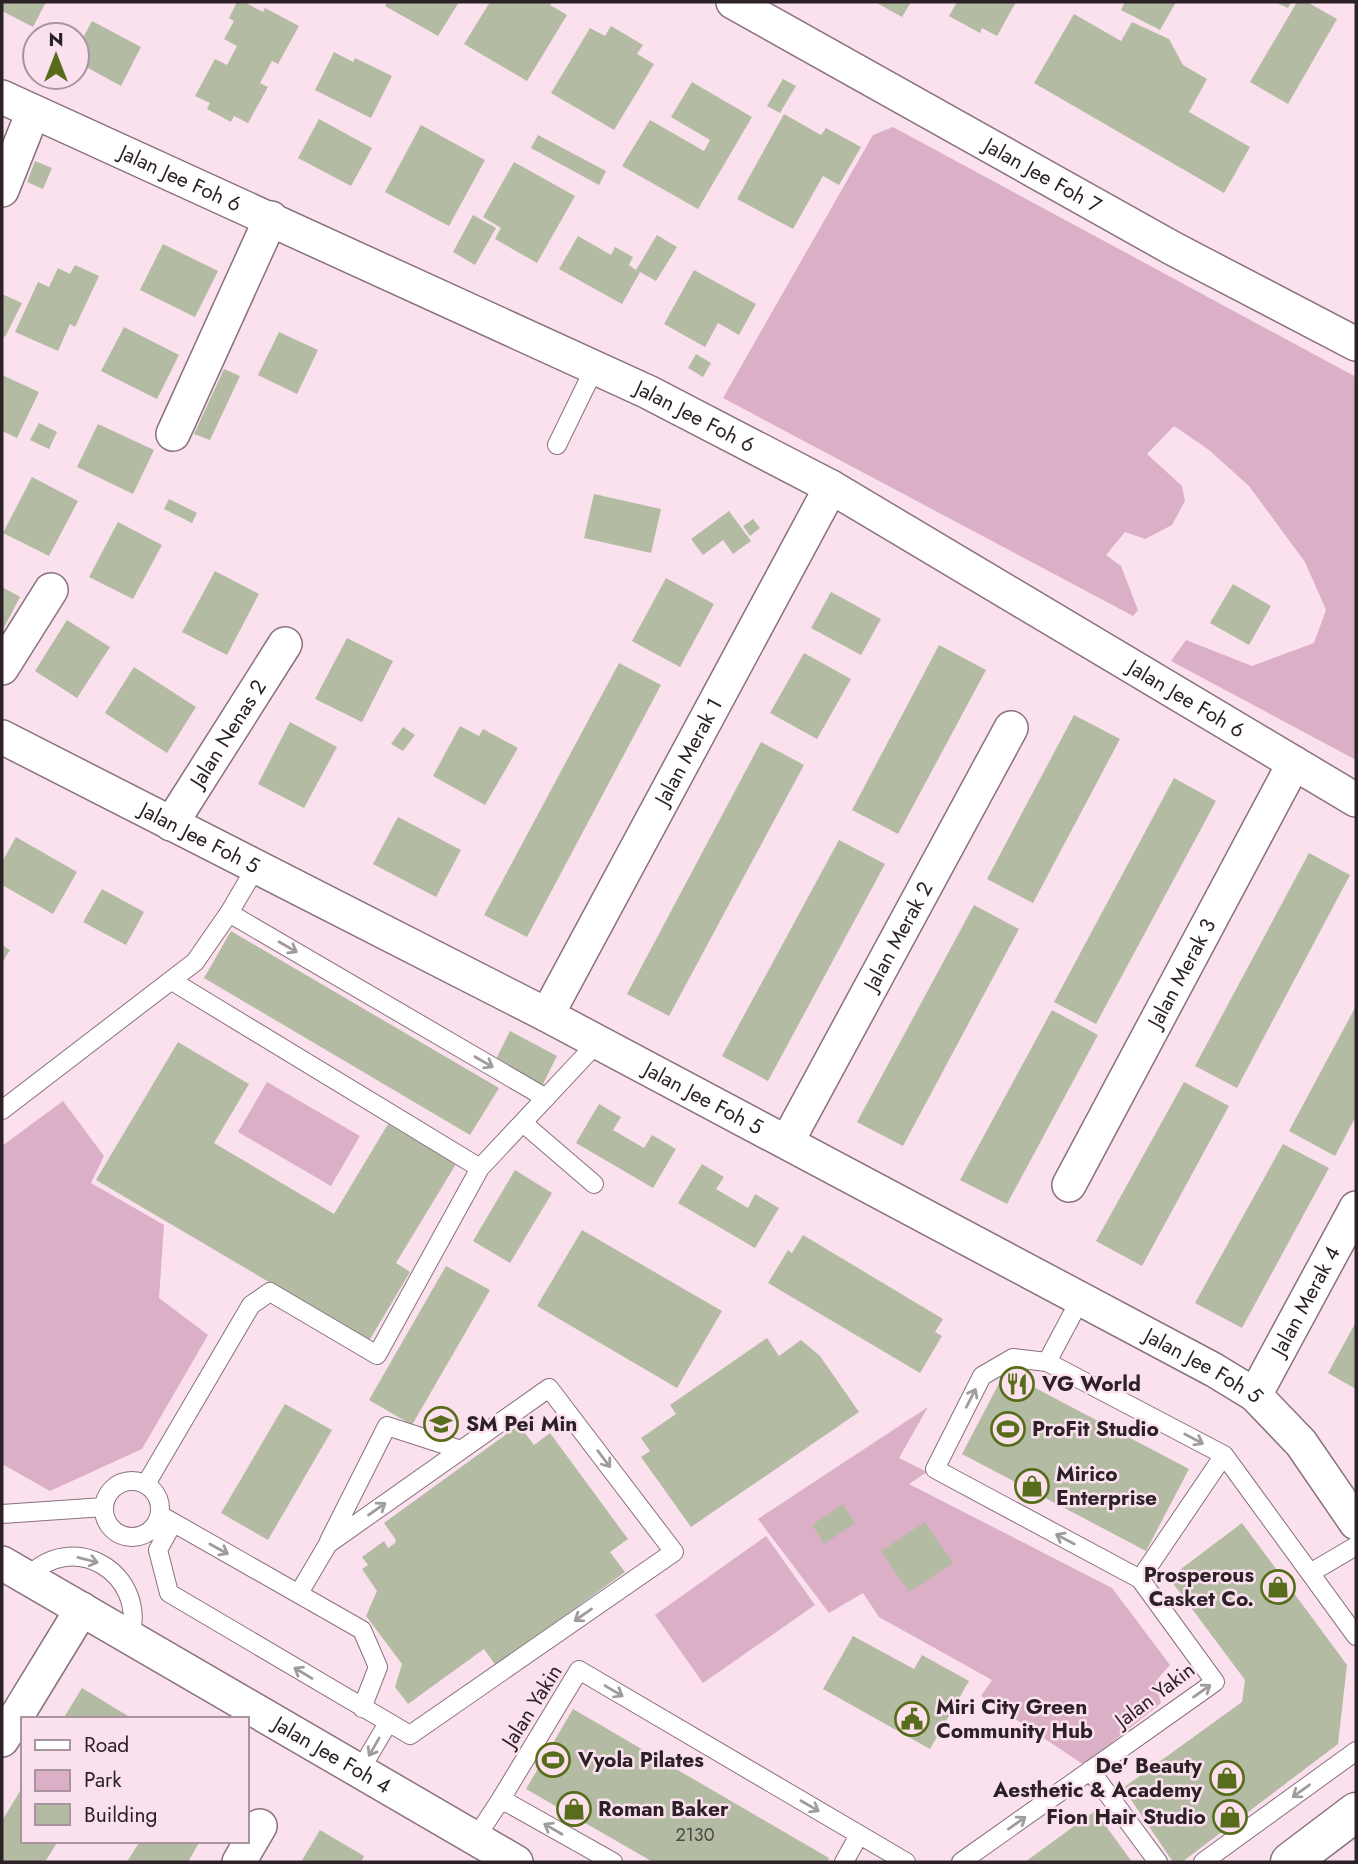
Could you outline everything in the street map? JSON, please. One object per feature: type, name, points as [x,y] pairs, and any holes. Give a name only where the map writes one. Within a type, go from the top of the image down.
[{"type":"main road","points":[[1290,1862],[1356,1812]]},
{"type":"street","name":"Jalan Jee Foh 7","points":[[744,4],[1172,248],[1356,344]]},
{"type":"street","name":"Jalan Jee Foh 6","points":[[2,97],[595,367],[728,432],[831,487],[1356,800]]},
{"type":"street","points":[[2,190],[33,112]]},
{"type":"street","points":[[173,435],[271,218]]},
{"type":"street","name":"Jalan Merak 1","points":[[547,1015],[831,487]]},
{"type":"street","points":[[2,668],[51,590]]},
{"type":"street","name":"Jalan Nenas 2","points":[[171,824],[285,644]]},
{"type":"street","name":"Jalan Merak 2","points":[[787,1142],[1011,728]]},
{"type":"street","name":"Jalan Jee Foh 5","points":[[2,737],[547,1015],[1214,1370],[1255,1395],[1301,1443],[1356,1523]]},
{"type":"street","name":"Jalan Merak 3","points":[[1069,1185],[1294,763]]},
{"type":"street","name":"Jalan Merak 4","points":[[1255,1395],[1356,1208]]},
{"type":"street","name":"Jalan Jee Foh 4","points":[[14,1571],[516,1862]]},
{"type":"street","points":[[2,1740],[82,1609]]},
{"type":"street","points":[[239,1862],[260,1826]]},
{"type":"lane","points":[[557,445],[595,367]]},
{"type":"lane","points":[[2,1110],[195,962],[229,913],[256,867]]},
{"type":"lane","points":[[229,913],[546,1098]]},
{"type":"lane","points":[[172,981],[480,1168]]},
{"type":"lane","points":[[146,1484],[251,1305],[270,1292],[377,1355],[480,1168],[598,1042]]},
{"type":"lane","points":[[523,1123],[594,1184]]},
{"type":"lane","points":[[1047,1362],[1081,1298]]},
{"type":"lane","name":"Jalan Yakin","points":[[961,1862],[1215,1682],[1140,1579],[935,1469],[982,1376],[1013,1358],[1047,1362],[1224,1455],[1356,1636]]},
{"type":"lane","points":[[167,1519],[142,1536],[124,1536],[115,1532],[104,1516],[104,1507],[111,1490],[119,1484],[127,1481],[146,1484],[159,1498],[167,1519],[158,1550],[169,1593],[410,1735],[674,1552],[549,1388],[328,1544]]},
{"type":"lane","points":[[299,1593],[328,1544],[387,1426],[461,1450]]},
{"type":"lane","points":[[1140,1579],[1224,1455]]},
{"type":"lane","points":[[2,1514],[104,1507]]},
{"type":"lane","points":[[167,1519],[362,1630],[378,1667],[362,1708]]},
{"type":"lane","points":[[142,1536],[158,1550]]},
{"type":"lane","points":[[1311,1573],[1356,1546]]},
{"type":"lane","points":[[14,1571],[35,1569],[52,1560],[73,1556],[93,1560],[111,1570],[125,1585],[133,1604],[134,1624],[130,1637]]},
{"type":"lane","name":"Jalan Yakin","points":[[501,1799],[579,1670],[906,1862]]},
{"type":"lane","points":[[359,1772],[388,1723]]},
{"type":"lane","points":[[1203,1862],[1356,1751]]},
{"type":"lane","points":[[1090,1770],[1158,1862]]},
{"type":"lane","points":[[475,1839],[501,1799],[613,1862]]},
{"type":"lane","points":[[844,1862],[859,1835]]},
{"type":"green space","points":[[893,127],[1356,377],[1356,760],[1171,661],[1186,640],[1252,666],[1314,643],[1326,610],[1305,562],[1249,486],[1209,450],[1174,426],[1147,454],[1182,486],[1185,501],[1172,525],[1145,539],[1125,532],[1106,555],[1121,566],[1138,610],[1133,616],[723,398],[873,135]]},
{"type":"green space","points":[[267,1082],[360,1136],[331,1186],[238,1132]]},
{"type":"green space","points":[[63,1101],[104,1156],[91,1183],[164,1225],[159,1298],[208,1335],[142,1449],[50,1491],[2,1464],[2,1146]]},
{"type":"green space","points":[[928,1407],[899,1458],[927,1472],[909,1484],[1112,1588],[1170,1665],[1155,1682],[1161,1703],[1084,1765],[981,1696],[992,1680],[879,1617],[863,1593],[829,1613],[758,1519]]},
{"type":"green space","points":[[766,1536],[815,1605],[703,1683],[655,1615]]},
{"type":"building","points":[[2,2],[46,2],[36,21],[21,21],[2,11]]},
{"type":"building","points":[[237,2],[244,2],[263,12],[265,8],[299,26],[278,64],[272,61],[260,83],[268,87],[248,123],[234,116],[231,122],[207,109],[210,103],[195,96],[215,59],[227,65],[237,46],[224,39],[234,21],[229,18]]},
{"type":"building","points":[[387,2],[459,2],[438,36],[385,6]]},
{"type":"building","points":[[490,2],[552,2],[550,5],[567,15],[527,81],[464,44]]},
{"type":"building","points":[[875,2],[911,2],[902,17]]},
{"type":"building","points":[[957,2],[1016,2],[997,36],[982,28],[980,33],[949,16]]},
{"type":"building","points":[[1125,2],[1176,2],[1160,30],[1121,10]]},
{"type":"building","points":[[1275,2],[1291,2],[1288,8]]},
{"type":"building","points":[[1297,2],[1307,2],[1337,19],[1288,104],[1250,82]]},
{"type":"building","points":[[1074,14],[1121,41],[1132,22],[1169,39],[1183,65],[1207,79],[1189,112],[1250,147],[1224,193],[1034,83]]},
{"type":"building","points":[[92,21],[141,47],[121,86],[91,70]]},
{"type":"building","points":[[611,26],[643,45],[637,54],[654,64],[614,130],[551,93],[590,28],[605,36]]},
{"type":"building","points":[[334,52],[353,62],[355,58],[392,76],[371,118],[315,90]]},
{"type":"building","points":[[783,79],[796,86],[780,113],[767,106]]},
{"type":"building","points":[[692,82],[752,117],[698,209],[622,166],[650,120],[704,151],[710,140],[671,117]]},
{"type":"building","points":[[784,114],[821,135],[826,128],[861,147],[839,185],[823,176],[793,229],[737,199]]},
{"type":"building","points":[[319,119],[372,148],[351,186],[298,158]]},
{"type":"building","points":[[421,125],[485,160],[449,226],[385,192]]},
{"type":"building","points":[[538,135],[606,171],[599,185],[531,148]]},
{"type":"building","points":[[35,161],[52,168],[43,189],[27,182]]},
{"type":"building","points":[[514,162],[575,196],[537,263],[495,239],[501,228],[483,217]]},
{"type":"building","points":[[473,215],[496,228],[475,265],[453,252]]},
{"type":"building","points":[[657,235],[677,247],[656,281],[640,272],[622,304],[559,269],[578,236],[611,255],[615,247],[633,257],[629,265],[636,270]]},
{"type":"building","points":[[163,244],[218,271],[195,317],[140,290]]},
{"type":"building","points":[[75,265],[99,276],[75,327],[70,324],[58,351],[15,332],[38,282],[49,287],[58,268],[70,274]]},
{"type":"building","points":[[694,270],[756,304],[739,335],[718,323],[705,347],[664,324]]},
{"type":"building","points":[[2,294],[22,303],[5,337],[2,335]]},
{"type":"building","points":[[124,327],[179,355],[157,399],[101,371]]},
{"type":"building","points":[[279,332],[318,350],[297,394],[258,375]]},
{"type":"building","points":[[696,354],[711,363],[703,377],[688,368]]},
{"type":"building","points":[[224,369],[240,376],[210,440],[194,434]]},
{"type":"building","points":[[2,375],[39,392],[17,438],[2,431]]},
{"type":"building","points":[[39,423],[57,432],[49,449],[30,440]]},
{"type":"building","points":[[98,424],[154,450],[133,494],[77,467]]},
{"type":"building","points":[[32,477],[78,501],[49,556],[3,533]]},
{"type":"building","points":[[594,494],[661,509],[651,553],[584,538]]},
{"type":"building","points":[[169,499],[197,513],[192,523],[164,509]]},
{"type":"building","points":[[729,511],[751,541],[733,554],[723,540],[703,555],[691,539]]},
{"type":"building","points":[[753,519],[760,528],[750,536],[743,526]]},
{"type":"building","points":[[118,522],[162,545],[133,599],[89,577]]},
{"type":"building","points":[[215,571],[259,594],[227,655],[182,632]]},
{"type":"building","points":[[666,578],[714,604],[680,667],[632,641]]},
{"type":"building","points":[[1233,584],[1271,606],[1249,645],[1210,623]]},
{"type":"building","points":[[2,587],[20,597],[2,631]]},
{"type":"building","points":[[831,592],[881,619],[861,655],[811,628]]},
{"type":"building","points":[[67,620],[110,647],[77,698],[35,671]]},
{"type":"building","points":[[347,638],[393,661],[362,722],[315,699]]},
{"type":"building","points":[[939,645],[986,670],[898,834],[852,810]]},
{"type":"building","points":[[804,653],[851,679],[817,739],[770,713]]},
{"type":"building","points":[[619,663],[661,685],[527,937],[484,915]]},
{"type":"building","points":[[134,667],[196,707],[167,753],[105,713]]},
{"type":"building","points":[[1074,715],[1120,739],[1033,903],[987,879]]},
{"type":"building","points":[[290,722],[337,747],[304,808],[258,784]]},
{"type":"building","points":[[460,726],[479,736],[483,729],[518,748],[485,805],[433,776]]},
{"type":"building","points":[[403,727],[415,735],[403,751],[391,744]]},
{"type":"building","points":[[761,742],[804,765],[669,1016],[627,994]]},
{"type":"building","points":[[1174,778],[1216,801],[1096,1024],[1054,1002]]},
{"type":"building","points":[[398,817],[461,850],[436,897],[373,864]]},
{"type":"building","points":[[16,837],[77,872],[53,914],[2,885],[2,862]]},
{"type":"building","points":[[839,840],[885,864],[768,1081],[722,1056]]},
{"type":"building","points":[[1309,853],[1350,875],[1237,1088],[1195,1066]]},
{"type":"building","points":[[102,889],[144,912],[126,945],[83,922]]},
{"type":"building","points":[[974,905],[1019,929],[903,1146],[857,1122]]},
{"type":"building","points":[[231,931],[499,1088],[470,1135],[204,978]]},
{"type":"building","points":[[2,945],[10,950],[2,963]]},
{"type":"building","points":[[1356,1006],[1356,1116],[1335,1156],[1289,1131]]},
{"type":"building","points":[[1052,1010],[1098,1035],[1007,1204],[960,1180]]},
{"type":"building","points":[[510,1031],[557,1056],[542,1086],[495,1061]]},
{"type":"building","points":[[178,1042],[249,1084],[214,1143],[334,1214],[388,1124],[456,1164],[396,1263],[410,1272],[369,1341],[96,1180]]},
{"type":"building","points":[[1184,1082],[1229,1106],[1142,1266],[1096,1241]]},
{"type":"building","points":[[599,1104],[621,1117],[613,1130],[644,1148],[652,1135],[676,1149],[653,1188],[576,1143]]},
{"type":"building","points":[[1283,1144],[1329,1168],[1242,1328],[1195,1303]]},
{"type":"building","points":[[702,1164],[724,1177],[716,1189],[748,1208],[755,1194],[779,1208],[755,1248],[678,1203]]},
{"type":"building","points":[[515,1170],[552,1193],[510,1263],[473,1241]]},
{"type":"building","points":[[582,1230],[722,1311],[677,1388],[537,1306]]},
{"type":"building","points":[[803,1235],[943,1319],[935,1332],[942,1336],[920,1373],[768,1283],[788,1250],[792,1253]]},
{"type":"building","points":[[446,1266],[490,1290],[412,1425],[369,1400]]},
{"type":"building","points":[[1356,1322],[1356,1389],[1328,1373]]},
{"type":"building","points":[[767,1338],[779,1356],[801,1340],[820,1356],[859,1412],[691,1527],[641,1457],[650,1451],[641,1438],[676,1414],[670,1405]]},
{"type":"building","points":[[1005,1372],[1189,1469],[1146,1551],[962,1454]]},
{"type":"building","points":[[285,1404],[332,1430],[268,1540],[221,1513]]},
{"type":"building","points":[[519,1425],[534,1445],[550,1433],[628,1539],[610,1552],[625,1572],[496,1666],[484,1649],[408,1704],[395,1687],[402,1664],[366,1616],[377,1591],[362,1569],[368,1565],[362,1557],[384,1541],[388,1548],[395,1543],[396,1540],[384,1523]]},
{"type":"building","points":[[843,1504],[855,1523],[824,1544],[812,1525]]},
{"type":"building","points":[[925,1522],[953,1563],[909,1592],[881,1551]]},
{"type":"building","points":[[1242,1523],[1347,1665],[1338,1744],[1182,1862],[1173,1862],[1123,1788],[1242,1702],[1245,1680],[1169,1578]]},
{"type":"building","name":"Miri City Green Community Hub","points":[[853,1636],[914,1669],[922,1655],[969,1681],[930,1749],[823,1689]]},
{"type":"building","points":[[82,1688],[130,1717],[64,1717]]},
{"type":"building","points":[[573,1709],[829,1858],[827,1862],[653,1862],[526,1789]]},
{"type":"building","points":[[21,1789],[21,1843],[57,1843],[45,1862],[2,1862],[2,1821]]},
{"type":"building","points":[[1095,1811],[1132,1862],[1025,1862]]},
{"type":"building","points":[[320,1830],[364,1856],[361,1862],[301,1862]]},
{"type":"building","points":[[139,1843],[199,1843],[188,1862],[127,1862]]},
{"type":"place","name":"VG World","points":[[1017,1384]]},
{"type":"place","name":"SM Pei Min","points":[[441,1424]]},
{"type":"place","name":"ProFit Studio","points":[[1008,1429]]},
{"type":"place","name":"Mirico Enterprise","points":[[1032,1486]]},
{"type":"place","name":"Prosperous Casket Co.","points":[[1278,1587]]},
{"type":"place","name":"Miri City Green Community Hub","points":[[912,1719]]},
{"type":"place","name":"Vyola Pilates","points":[[553,1760]]},
{"type":"place","name":"De' Beauty Aesthetic & Academy","points":[[1227,1778]]},
{"type":"place","name":"Roman Baker","points":[[574,1809]]},
{"type":"place","name":"Fion Hair Studio","points":[[1230,1817]]}]
